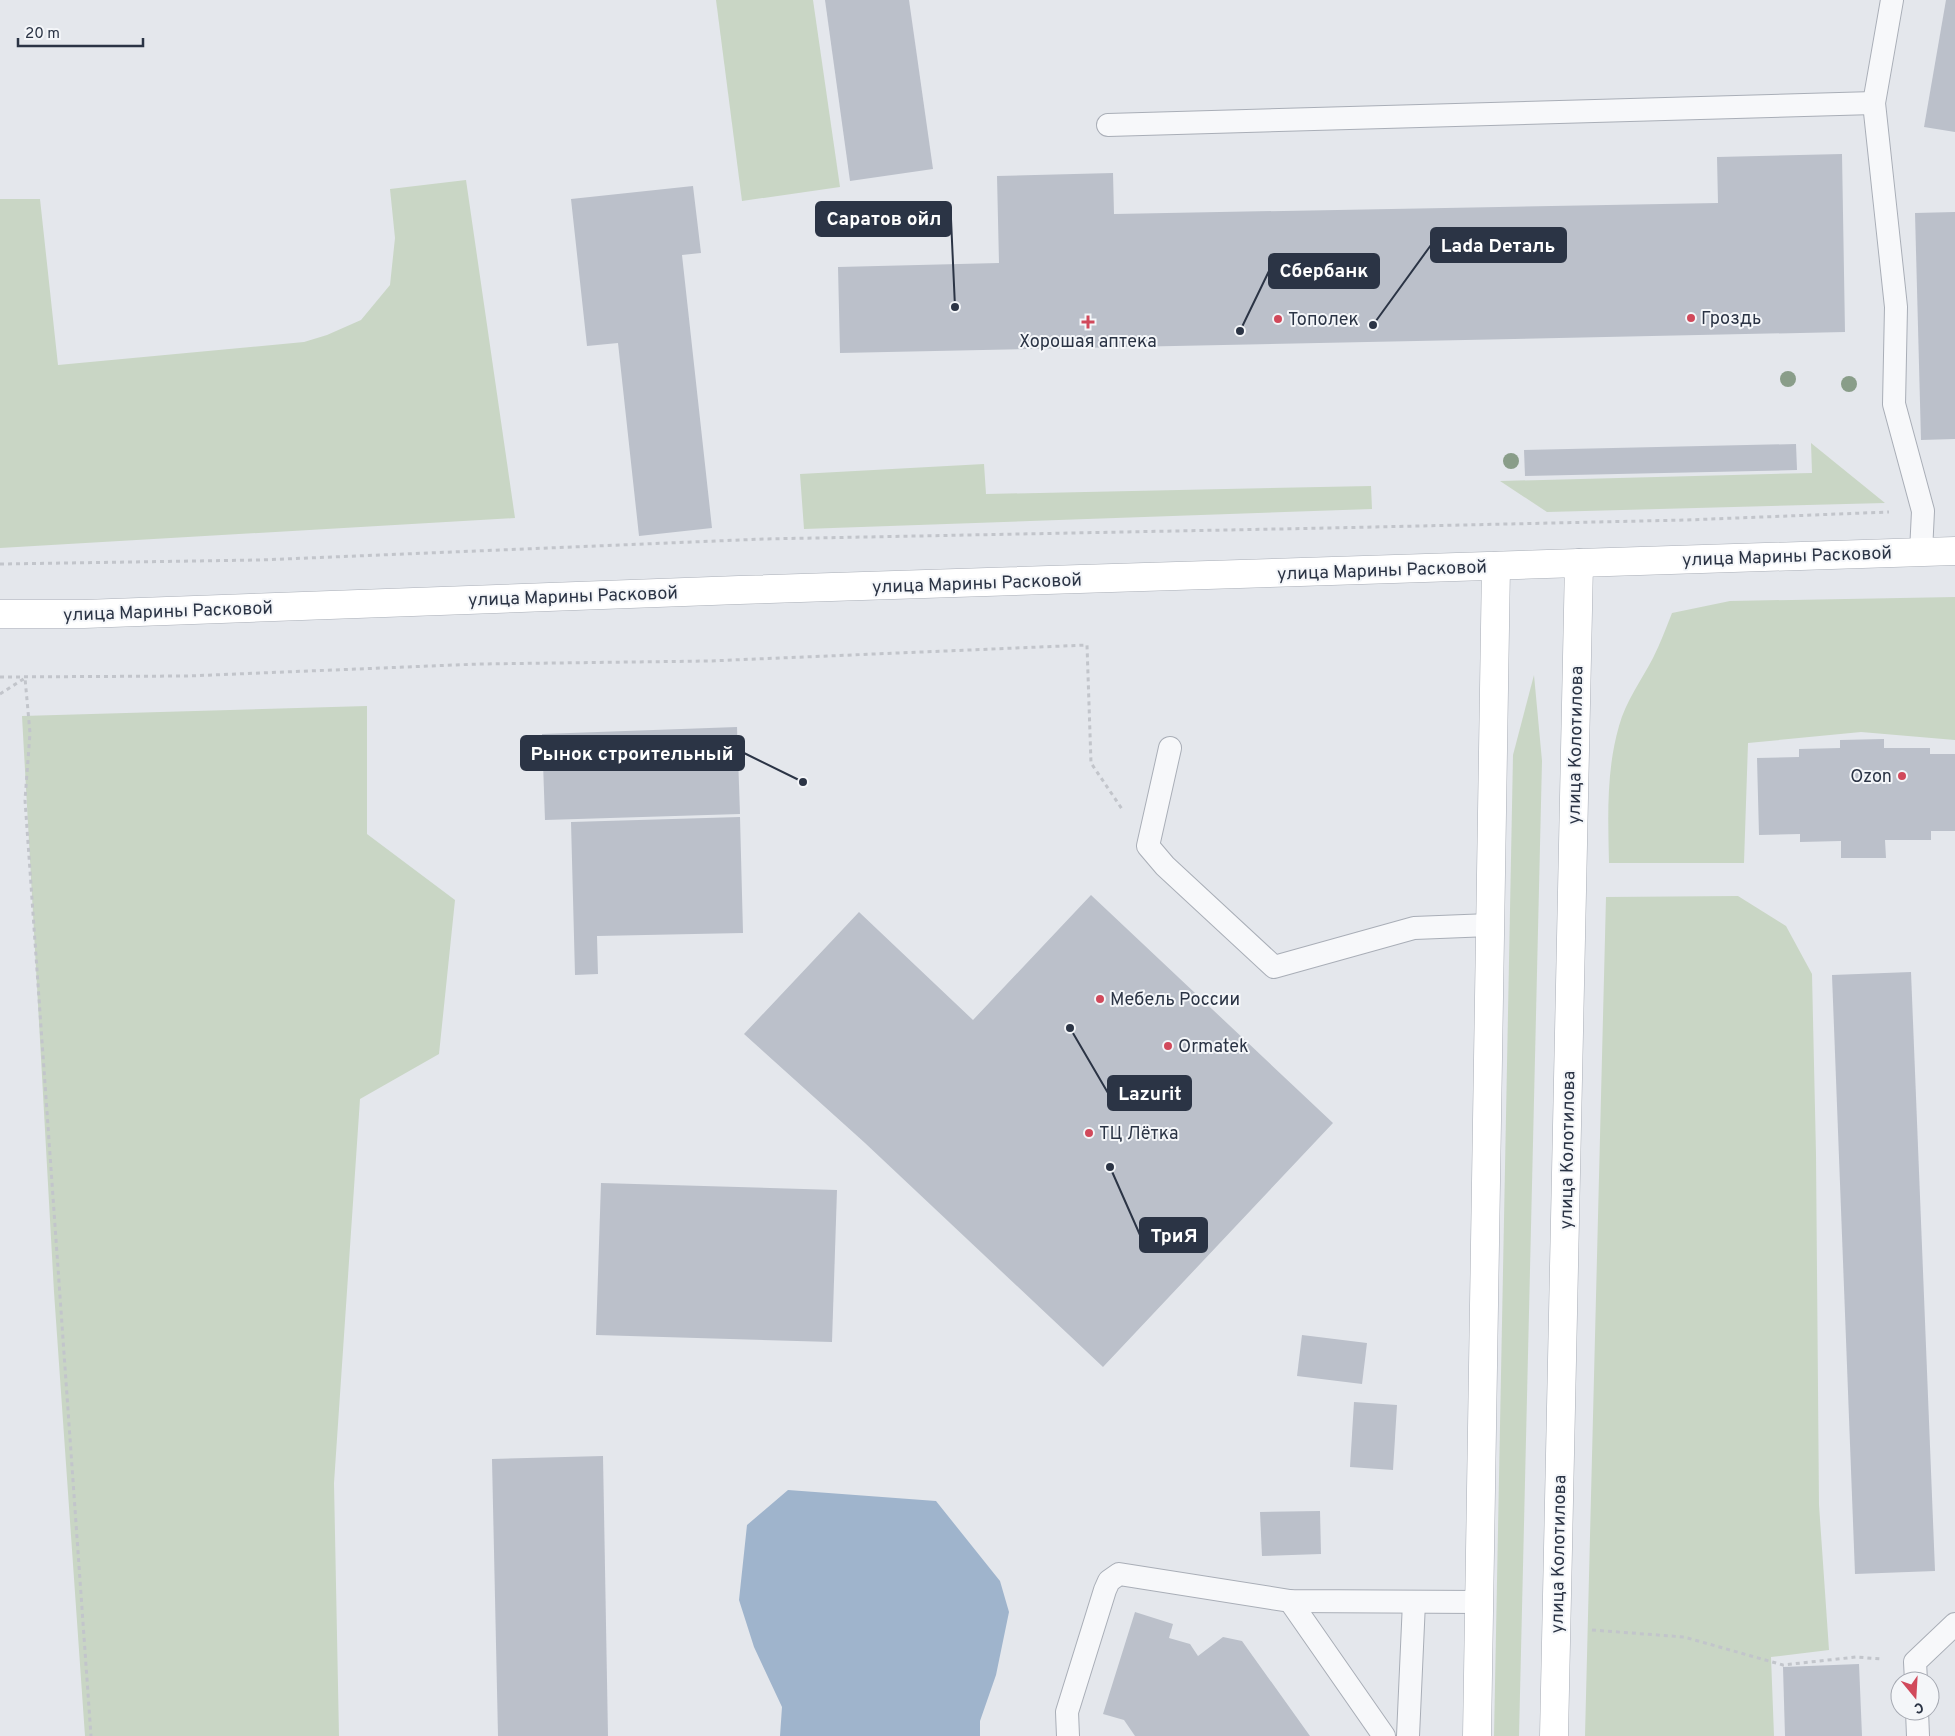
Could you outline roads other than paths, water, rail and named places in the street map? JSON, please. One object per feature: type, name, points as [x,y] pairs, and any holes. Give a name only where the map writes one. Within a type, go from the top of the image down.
[{"type":"main road","name":"улица Марины Расковой","points":[[0,614],[84,614],[739,590],[1955,551]]},
{"type":"main road","name":"улица Колотилова","points":[[1554,1736],[1579,563]]},
{"type":"main road","points":[[1477,1736],[1496,566]]},
{"type":"lane","points":[[1892,0],[1874,103],[1896,308],[1894,404],[1923,511],[1921,552]]},
{"type":"lane","points":[[1108,125],[1874,103]]},
{"type":"lane","points":[[1170,748],[1148,846],[1165,866],[1274,967],[1414,928],[1490,925]]},
{"type":"lane","points":[[1068,1736],[1066,1712],[1105,1590],[1109,1581],[1119,1574],[1290,1601],[1479,1602]]},
{"type":"lane","points":[[1290,1601],[1384,1736]]},
{"type":"lane","points":[[1408,1736],[1414,1602]]},
{"type":"lane","points":[[1916,1671],[1955,1624]]},
{"type":"lane","points":[[1917,1721],[1918,1736]]},
{"type":"water","points":[[788,1490],[936,1501],[1000,1581],[1009,1612],[996,1675],[980,1721],[980,1736],[780,1736],[782,1707],[754,1647],[739,1600],[747,1525]]},
{"type":"place","name":"Саратов ойл","points":[[955,307]]},
{"type":"place","name":"Гроздь","points":[[1691,318]]},
{"type":"place","name":"Тополек","points":[[1278,319]]},
{"type":"place","name":"Хорошая аптека","points":[[1088,322]]},
{"type":"place","name":"Lada Dеталь","points":[[1373,325]]},
{"type":"place","name":"Сбербанк","points":[[1240,331]]},
{"type":"place","name":"Ozon","points":[[1902,776]]},
{"type":"place","name":"Рынок строительный","points":[[803,782]]},
{"type":"place","name":"Мебель России","points":[[1100,999]]},
{"type":"place","name":"Lazurit","points":[[1070,1028]]},
{"type":"place","name":"Ormatek","points":[[1168,1046]]},
{"type":"place","name":"ТЦ Лётка","points":[[1089,1133]]},
{"type":"place","name":"ТриЯ","points":[[1110,1167]]}]
